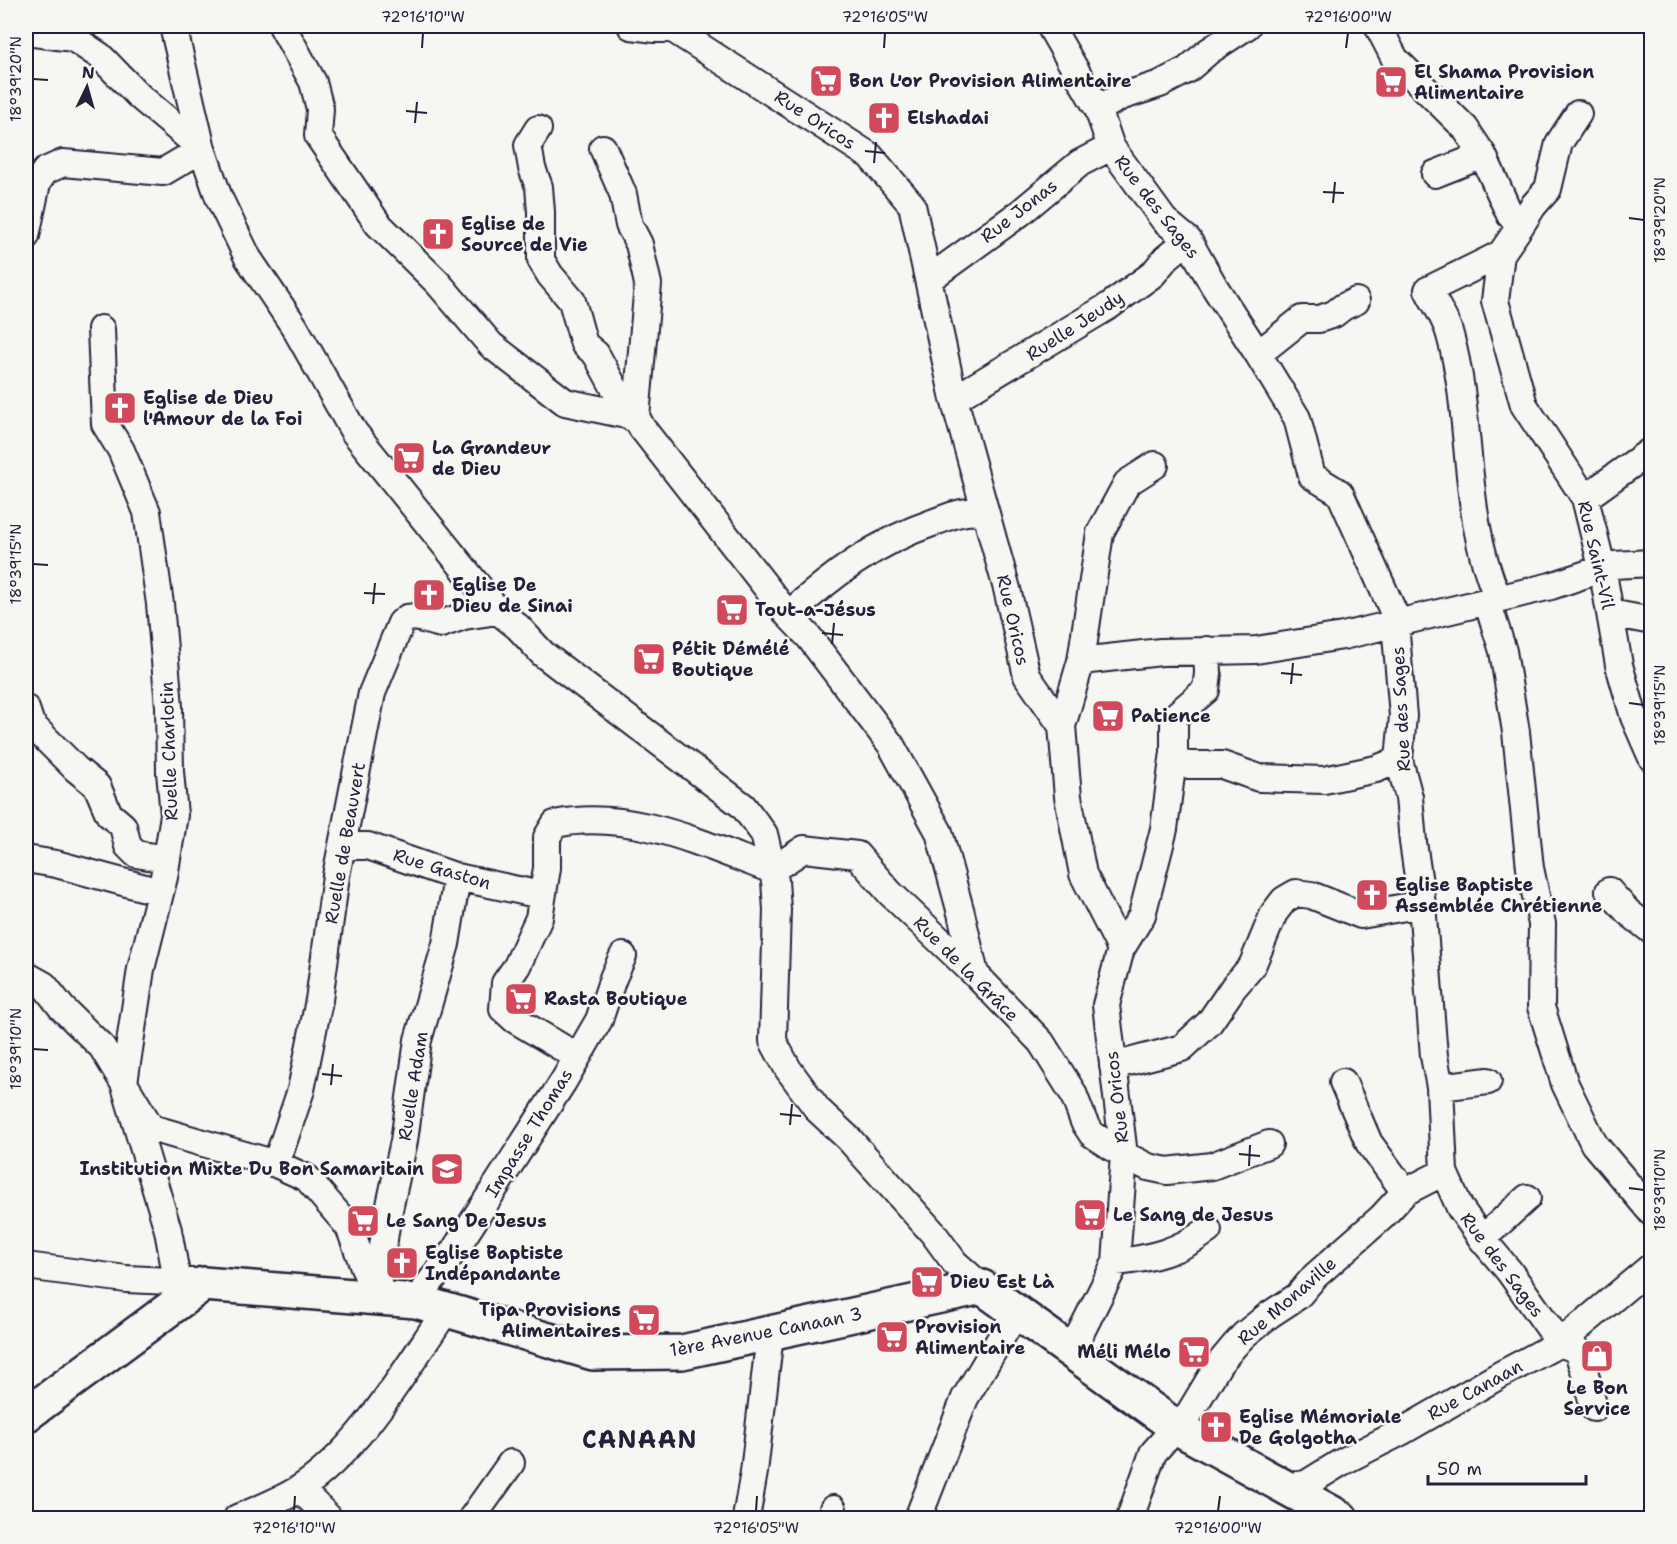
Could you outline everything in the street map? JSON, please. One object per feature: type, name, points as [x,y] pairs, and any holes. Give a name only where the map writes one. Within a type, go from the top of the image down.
[{"type":"main road","points":[[26,1415],[190,1282]]},
{"type":"main road","name":"1ère Avenue Canaan 3","points":[[190,1282],[416,1301],[593,1353],[682,1352],[982,1287]]},
{"type":"main road","points":[[982,1287],[1176,1426],[1284,1487],[1321,1513]]},
{"type":"street","points":[[173,26],[202,149],[219,198],[248,258],[294,326],[354,432],[498,610],[519,627],[543,654],[743,806],[764,834],[775,881],[777,910],[773,1041],[788,1069],[818,1110],[849,1139],[933,1233],[955,1263],[982,1287]]},
{"type":"street","points":[[282,26],[313,82],[320,108],[318,136],[378,224],[438,283],[490,345],[546,388],[565,402],[633,417]]},
{"type":"street","points":[[631,26],[655,29],[672,27]]},
{"type":"street","name":"Rue des Sages","points":[[1050,26],[1098,109],[1111,147],[1164,220],[1188,240],[1214,286],[1297,418],[1312,476],[1340,493],[1393,611],[1403,716],[1400,760],[1408,797],[1422,904],[1434,1056],[1440,1087],[1444,1172],[1460,1208],[1482,1239],[1509,1271],[1560,1343],[1577,1350],[1594,1408]]},
{"type":"street","points":[[1098,109],[1120,97],[1160,84],[1187,70],[1209,51],[1247,26]]},
{"type":"street","points":[[1378,26],[1395,59],[1465,128],[1483,156],[1510,215],[1521,225]]},
{"type":"street","name":"Rue Oricos","points":[[672,27],[870,156],[912,205],[954,399],[1007,589],[1027,676],[1062,726]]},
{"type":"street","points":[[26,32],[73,38],[100,56],[139,96],[202,149]]},
{"type":"street","name":"Rue Saint-Vil","points":[[1578,114],[1559,143],[1548,189],[1533,206],[1501,254],[1496,302],[1524,405],[1585,498],[1602,567],[1619,665],[1631,706],[1652,758]]},
{"type":"street","points":[[538,129],[528,145],[532,168],[539,187],[541,260],[550,275],[572,301],[584,344],[596,354],[633,417],[788,615],[809,637],[891,745],[939,832],[975,974]]},
{"type":"street","name":"Rue Jonas","points":[[929,279],[1020,213],[1080,164],[1111,147]]},
{"type":"street","points":[[603,148],[622,194],[629,225],[639,244],[648,284],[633,417]]},
{"type":"street","points":[[26,236],[37,183],[45,171],[63,163],[163,172],[202,149]]},
{"type":"street","points":[[1435,174],[1483,156]]},
{"type":"street","name":"Ruelle Jeudy","points":[[954,399],[1109,306],[1153,274],[1166,258],[1188,240]]},
{"type":"street","points":[[1501,254],[1428,290],[1449,333],[1460,390],[1477,534],[1503,651],[1516,732],[1530,868],[1542,924],[1541,1007],[1565,1084],[1594,1144],[1652,1213]]},
{"type":"street","points":[[1258,354],[1302,320],[1319,319],[1334,314],[1356,301]]},
{"type":"street","name":"Ruelle Charlotin","points":[[101,329],[105,424],[121,450],[147,512],[160,604],[169,706],[170,772],[174,815],[160,892],[141,969],[124,1083],[168,1230],[190,1282]]},
{"type":"street","points":[[1585,498],[1652,450]]},
{"type":"street","points":[[1121,949],[1083,874],[1068,796],[1062,726],[1081,660],[1100,533],[1127,483],[1155,465]]},
{"type":"street","points":[[788,615],[854,560],[873,548],[908,531],[966,511],[986,512]]},
{"type":"street","points":[[1081,660],[1161,652],[1256,650],[1343,636],[1551,586],[1602,567],[1652,563]]},
{"type":"street","name":"Ruelle de Beauvert","points":[[276,1164],[301,1090],[319,1000],[336,876],[372,693],[401,623],[407,618],[416,617],[441,624],[464,616],[498,610]]},
{"type":"street","points":[[1610,613],[1652,621]]},
{"type":"street","name":"Rue Oricos","points":[[1068,1348],[1080,1334],[1116,1262],[1124,1155],[1106,1005],[1121,949],[1142,915],[1164,829],[1173,762],[1174,717],[1206,690],[1207,650]]},
{"type":"street","points":[[26,709],[31,724],[76,770],[97,786],[109,814],[123,826],[128,846],[136,854],[166,859]]},
{"type":"street","points":[[1173,762],[1189,765],[1222,765],[1259,778],[1324,780],[1376,769],[1400,760]]},
{"type":"street","points":[[576,1056],[514,1019],[503,1009],[505,983],[517,966],[539,918],[547,868],[547,837],[555,824],[575,820],[624,823],[684,835],[772,870]]},
{"type":"street","name":"Rue Gaston","points":[[343,846],[368,846],[457,877],[541,895]]},
{"type":"street","name":"Rue de la Grâce","points":[[772,870],[804,849],[857,855],[890,893],[975,974],[1041,1042],[1073,1094],[1084,1122],[1092,1134],[1124,1155],[1148,1167],[1167,1171],[1212,1166],[1269,1144]]},
{"type":"street","points":[[26,859],[56,864],[160,892]]},
{"type":"street","name":"Ruelle Adam","points":[[375,1296],[387,1219],[404,1141],[418,1040],[446,944],[457,877]]},
{"type":"street","points":[[1609,891],[1628,912],[1652,931]]},
{"type":"street","points":[[1113,1066],[1182,1048],[1209,1023],[1233,988],[1252,966],[1274,913],[1284,900],[1296,893],[1311,895],[1360,915],[1422,904]]},
{"type":"street","name":"Impasse Thomas","points":[[416,1301],[456,1248],[562,1082],[599,1020],[623,956]]},
{"type":"street","points":[[26,975],[44,985],[62,1008],[102,1047],[152,1128],[276,1164],[307,1178],[350,1227],[375,1296]]},
{"type":"street","points":[[1440,1087],[1488,1081]]},
{"type":"street","points":[[1343,1082],[1369,1143],[1405,1192]]},
{"type":"street","name":"Rue Monaville","points":[[1130,1518],[1154,1453],[1176,1426],[1186,1419],[1219,1364],[1244,1335],[1298,1296],[1315,1276],[1382,1216],[1405,1192],[1444,1172]]},
{"type":"street","points":[[1482,1239],[1527,1198]]},
{"type":"street","points":[[1116,1262],[1171,1252],[1208,1230]]},
{"type":"street","points":[[26,1266],[126,1279],[190,1282]]},
{"type":"street","name":"Rue Canaan","points":[[1284,1487],[1306,1484],[1340,1463],[1401,1432],[1560,1343],[1652,1266]]},
{"type":"street","points":[[237,1518],[300,1489],[333,1461],[360,1434],[447,1309]]},
{"type":"street","points":[[927,1514],[964,1398],[1017,1311]]},
{"type":"street","points":[[746,1518],[754,1472],[770,1334]]},
{"type":"street","points":[[472,1518],[511,1463]]},
{"type":"street","points":[[300,1489],[329,1518]]},
{"type":"place","name":"Bon L'or Provision Alimentaire","points":[[826,81]]},
{"type":"place","name":"El Shama Provision Alimentaire","points":[[1391,82]]},
{"type":"place","name":"Elshadai","points":[[884,118]]},
{"type":"place","name":"Eglise de Source de Vie","points":[[438,234]]},
{"type":"place","name":"Eglise de Dieu l'Amour de la Foi","points":[[120,408]]},
{"type":"place","name":"La Grandeur de Dieu","points":[[409,458]]},
{"type":"place","name":"Eglise De Dieu de Sinai","points":[[429,595]]},
{"type":"place","name":"Tout-a-Jésus","points":[[732,610]]},
{"type":"place","name":"Pétit Démélé Boutique","points":[[649,659]]},
{"type":"place","name":"Patience","points":[[1108,716]]},
{"type":"place","name":"Eglise Baptiste Assemblée Chrétienne","points":[[1372,895]]},
{"type":"place","name":"Rasta Boutique","points":[[521,999]]},
{"type":"place","name":"Institution Mixte Du Bon Samaritain","points":[[447,1169]]},
{"type":"place","name":"Le Sang de Jesus","points":[[1090,1215]]},
{"type":"place","name":"Le Sang De Jesus","points":[[363,1221]]},
{"type":"place","name":"Eglise Baptiste Indépandante","points":[[402,1263]]},
{"type":"place","name":"Dieu Est Là","points":[[927,1282]]},
{"type":"place","name":"Tipa Provisions Alimentaires","points":[[644,1320]]},
{"type":"place","name":"Provision Alimentaire","points":[[892,1337]]},
{"type":"place","name":"Méli Mélo","points":[[1194,1352]]},
{"type":"place","name":"Le Bon Service","points":[[1597,1356]]},
{"type":"place","name":"Eglise Mémoriale De Golgotha","points":[[1216,1427]]},
{"type":"district","name":"CANAAN","points":[[640,1440]]}]
